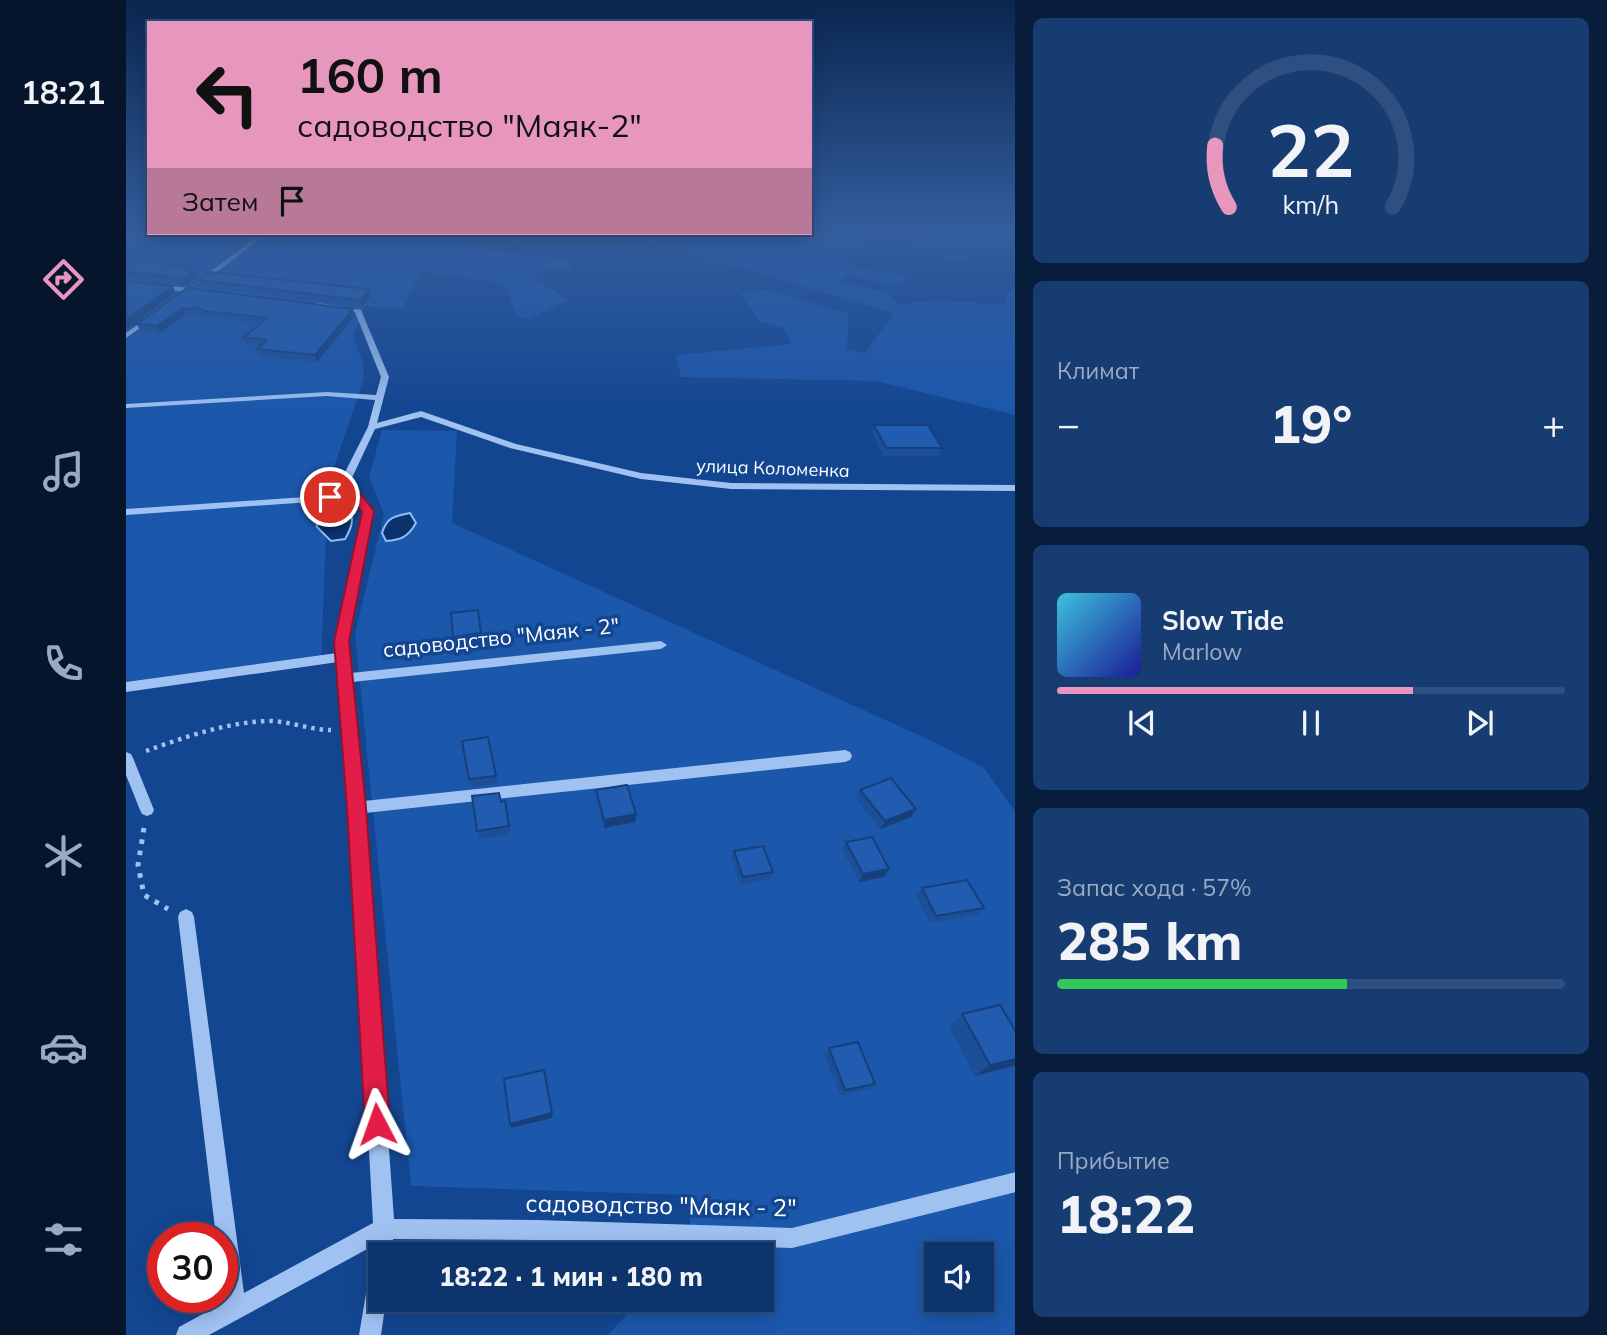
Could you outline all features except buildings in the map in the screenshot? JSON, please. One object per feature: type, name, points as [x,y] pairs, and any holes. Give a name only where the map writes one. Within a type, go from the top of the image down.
[{"type":"street","points":[[179,298],[185,293]]},
{"type":"street","points":[[307,304],[358,310],[385,377],[372,427],[345,482],[368,511],[342,641],[357,808],[384,1229],[382,1242]]},
{"type":"street","points":[[126,336],[158,313]]},
{"type":"street","points":[[126,406],[327,394],[380,398]]},
{"type":"street","name":"улица Коломенка","points":[[372,427],[421,414],[513,446],[628,473],[732,486],[1015,488]]},
{"type":"street","points":[[126,512],[355,495]]},
{"type":"street","name":"садоводство \"Маяк - 2\"","points":[[345,678],[661,645]]},
{"type":"street","points":[[126,687],[343,657]]},
{"type":"street","points":[[357,808],[845,757]]},
{"type":"street","points":[[127,758],[147,810]]},
{"type":"street","points":[[186,916],[224,1222]]},
{"type":"street","name":"садоводство \"Маяк - 2\"","points":[[384,1229],[537,1230],[792,1238],[1015,1182]]},
{"type":"street","points":[[238,1307],[384,1229]]},
{"type":"street","points":[[370,1335],[373,1312]]},
{"type":"street","points":[[187,1335],[228,1313]]},
{"type":"path","points":[[127,758],[165,743],[239,725],[282,722],[314,731],[349,728]]},
{"type":"path","points":[[147,810],[138,865],[144,895],[186,916]]},
{"type":"shaded area","points":[[126,293],[410,293],[403,309],[365,306],[353,335],[363,363],[364,379],[328,484],[321,663],[126,687]]},
{"type":"shaded area","points":[[508,293],[558,293],[569,300],[529,319],[517,316]]},
{"type":"shaded area","points":[[781,293],[849,314],[847,349],[865,353],[894,313],[826,293],[888,293],[900,304],[936,300],[1008,305],[1005,295],[1015,293],[1015,415],[876,381],[681,377],[676,355],[791,344],[784,328],[759,321],[740,294]]},
{"type":"shaded area","points":[[382,430],[457,431],[452,523],[936,743],[984,768],[1015,811],[1015,1335],[608,1335],[631,1312],[774,1312],[774,1242],[691,1242],[689,1195],[411,1186],[355,634],[384,514],[369,477]]},
{"type":"shaded area","points":[[344,500],[352,515],[350,529],[345,539],[331,541],[317,527],[316,509],[323,501]]},
{"type":"shaded area","points":[[410,513],[416,523],[410,532],[400,539],[386,541],[382,533],[389,520]]},
{"type":"route","points":[[330,497],[355,495],[368,511],[342,641],[357,808],[377,1124]]}]
